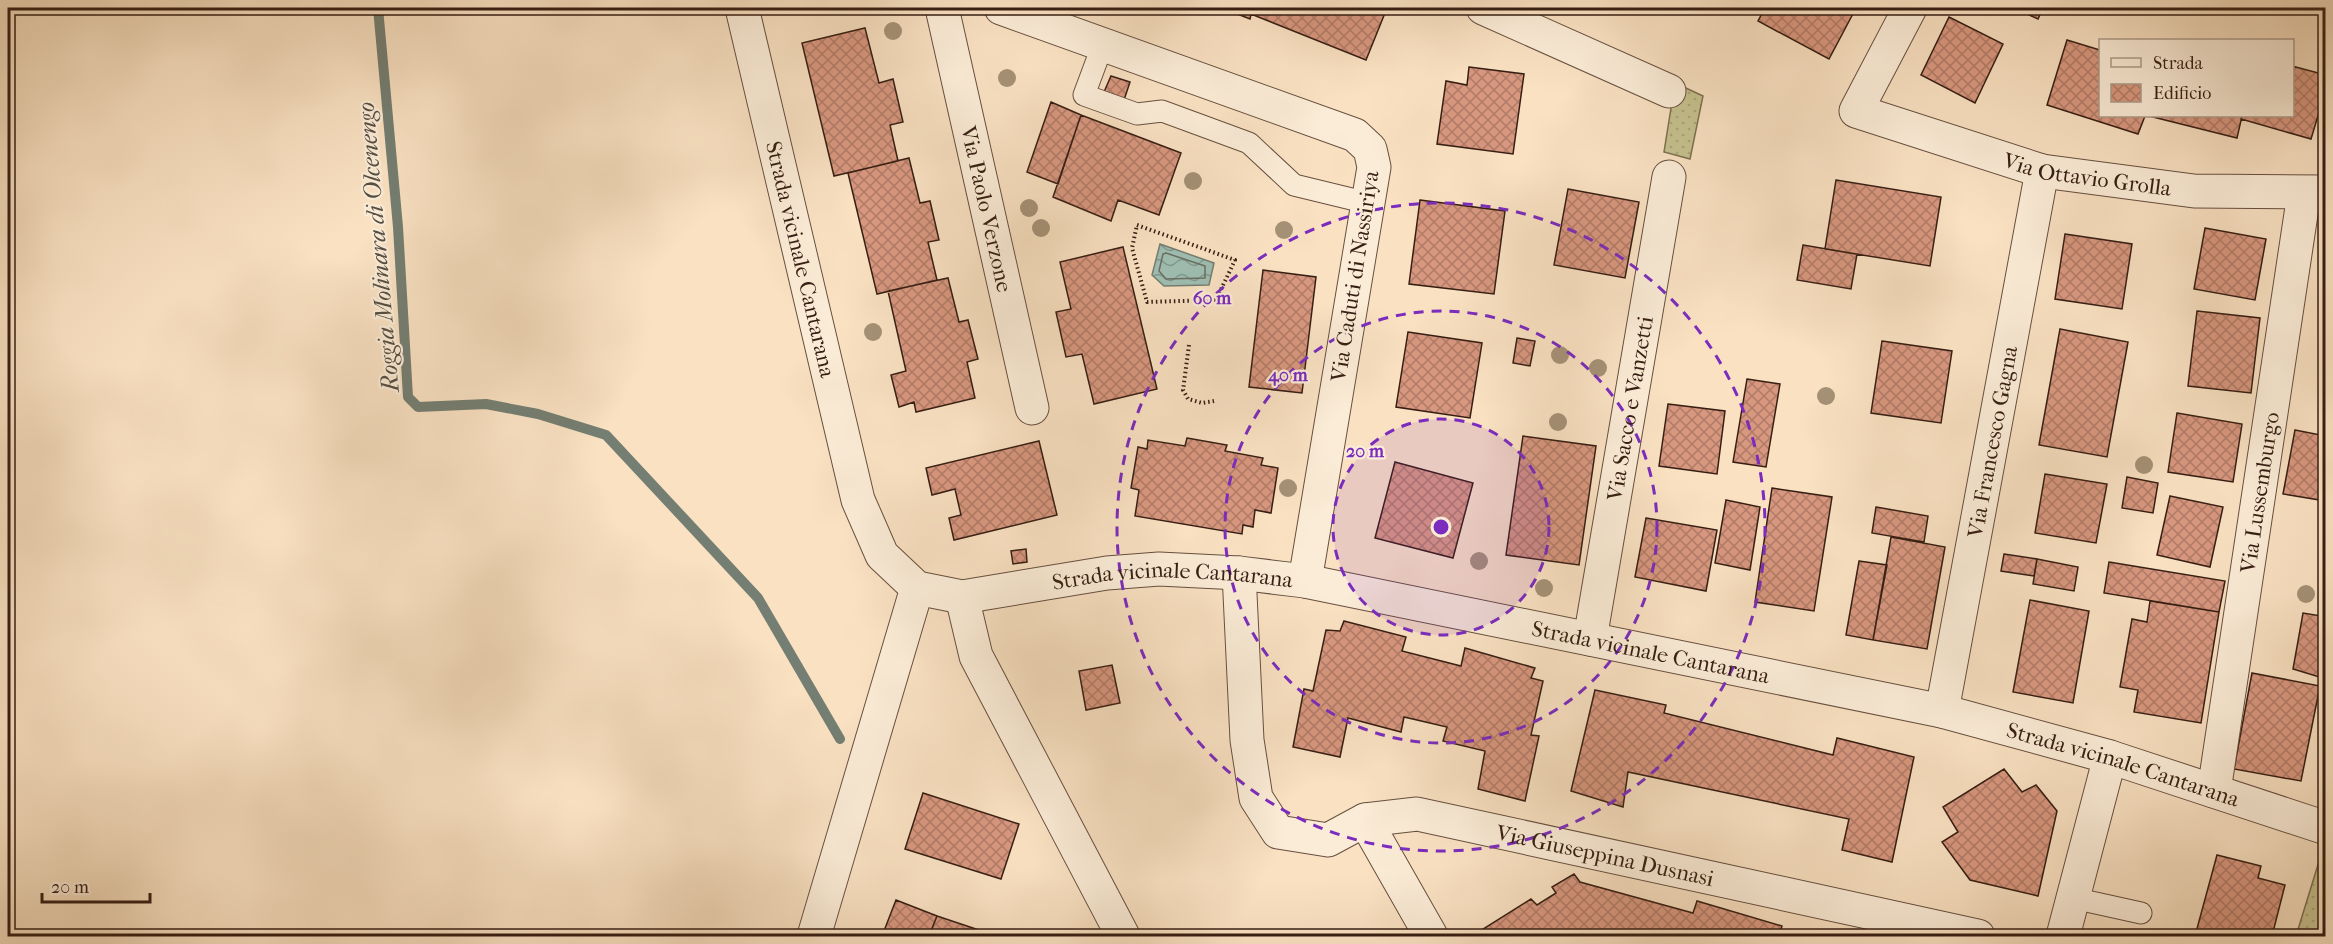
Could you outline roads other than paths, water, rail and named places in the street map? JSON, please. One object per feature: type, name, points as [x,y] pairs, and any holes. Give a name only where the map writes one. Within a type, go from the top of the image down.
[{"type":"street","name":"Strada vicinale Cantarana","points":[[742,8],[858,500],[882,555],[917,588],[962,597],[1107,573],[1159,569],[1239,573],[1305,581],[1942,711],[2110,757],[2325,828]]},
{"type":"street","name":"Via Paolo Verzone","points":[[942,8],[1032,408]]},
{"type":"street","name":"Via Caduti di Nassiriya","points":[[1001,8],[1355,135],[1370,149],[1374,167],[1305,581]]},
{"type":"street","points":[[1483,8],[1669,90]]},
{"type":"street","name":"Via Ottavio Grolla","points":[[1910,8],[1856,111],[2042,171],[2194,191],[2315,193]]},
{"type":"street","name":"Via Francesco Gagna","points":[[1942,711],[2042,171]]},
{"type":"street","name":"Via Sacco e Vanzetti","points":[[1590,639],[1669,177]]},
{"type":"street","name":"Via Lussemburgo","points":[[2214,791],[2315,193]]},
{"type":"street","points":[[1239,573],[1247,740],[1256,798],[1278,832],[1328,840],[1365,820],[1431,936]]},
{"type":"street","points":[[814,936],[917,588]]},
{"type":"street","points":[[962,597],[976,656],[1123,936]]},
{"type":"street","points":[[2063,936],[2110,757]]},
{"type":"street","name":"Via Giuseppina Dusnasi","points":[[1365,820],[1418,814],[1978,936]]},
{"type":"lane","points":[[1103,44],[1084,95],[1137,114],[1162,111],[1249,143],[1294,185],[1368,203]]},
{"type":"lane","points":[[2073,898],[2141,913]]},
{"type":"water","points":[[1160,244],[1214,263],[1209,285],[1164,286],[1152,275]]},
{"type":"waterway","name":"Roggia Molinara di Olcenengo","points":[[378,8],[398,227],[408,397],[418,407],[486,404],[538,414],[606,435],[758,598],[840,739]]}]
